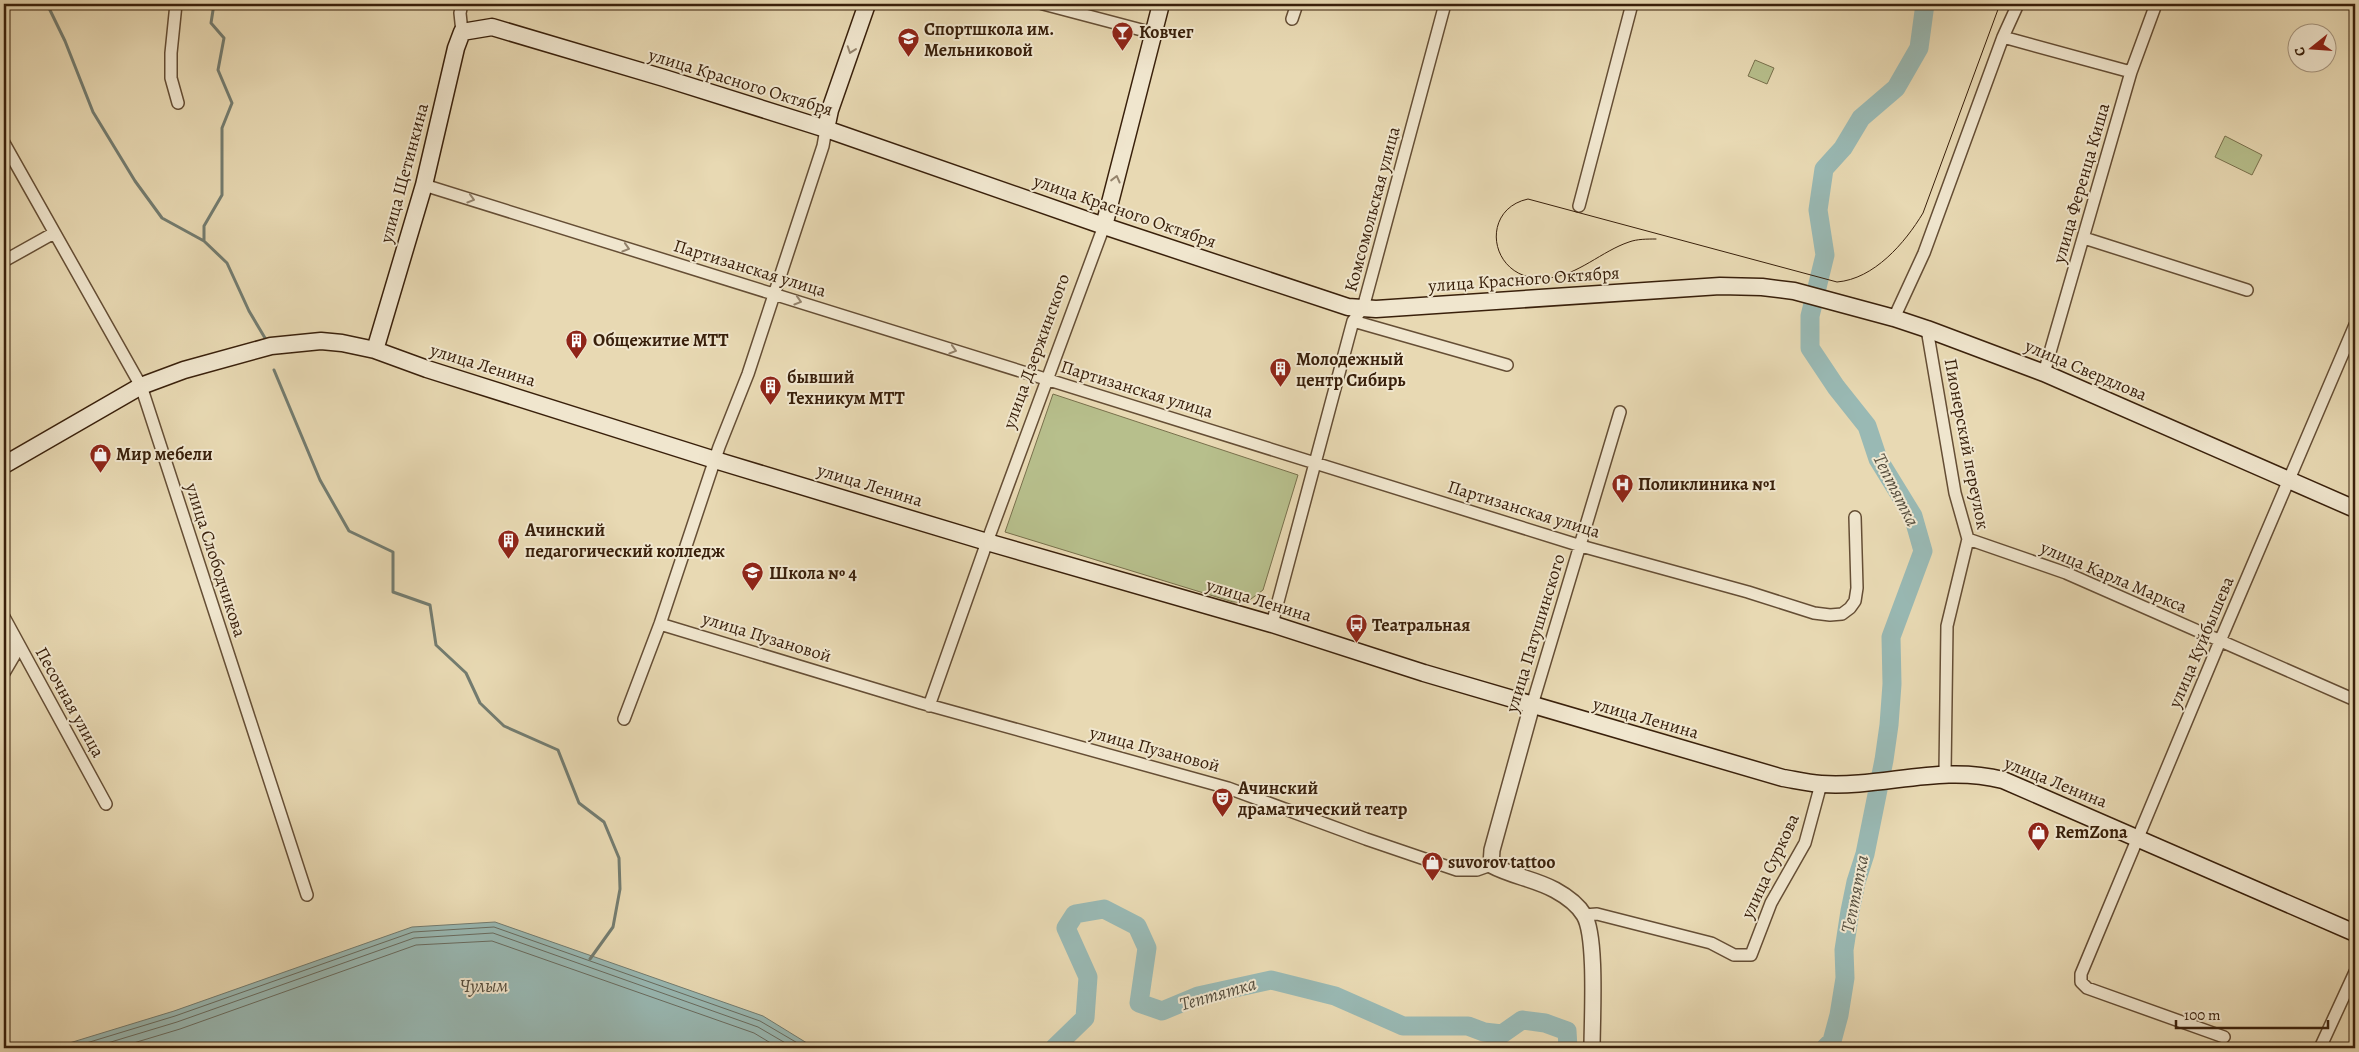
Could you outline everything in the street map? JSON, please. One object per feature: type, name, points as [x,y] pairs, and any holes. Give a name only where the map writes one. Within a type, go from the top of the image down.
[{"type":"main road","points":[[826,129],[830,110],[867,4]]},
{"type":"main road","name":"улица Дзержинского","points":[[1104,226],[1161,4]]},
{"type":"main road","name":"улица Красного Октября","points":[[462,32],[492,27],[826,129],[1104,226],[1348,307],[1358,315],[1720,286],[1762,286],[1794,290]]},
{"type":"main road","name":"улица Щетинкина","points":[[375,350],[424,185],[456,48],[462,32]]},
{"type":"main road","name":"улица Свердлова","points":[[1794,290],[1894,318],[2044,373],[2291,479],[2355,509]]},
{"type":"main road","name":"улица Ленина","points":[[4,465],[141,386],[184,370],[271,346],[321,341],[342,343],[375,350],[427,370],[715,460],[987,542],[1272,624],[1424,673],[1783,778],[1821,784],[1944,773],[1976,774],[2003,780],[2355,933]]},
{"type":"street","points":[[176,4],[171,54],[171,78],[178,104]]},
{"type":"street","name":"улица Щетинкина","points":[[462,4],[460,13],[462,32]]},
{"type":"street","points":[[1043,4],[1153,33]]},
{"type":"street","points":[[1292,20],[1297,4]]},
{"type":"street","name":"Комсомольская улица","points":[[1272,624],[1314,462],[1358,315],[1445,4]]},
{"type":"street","points":[[1580,206],[1632,4]]},
{"type":"street","points":[[1894,318],[1924,253],[2003,37],[2018,4]]},
{"type":"street","name":"улица Ференца Киша","points":[[2044,373],[2130,72],[2156,4]]},
{"type":"street","points":[[2003,37],[2130,72]]},
{"type":"street","points":[[624,719],[660,624],[715,460],[776,294],[823,146],[826,129]]},
{"type":"street","name":"улица Слободчикова","points":[[4,143],[117,340],[141,386],[308,895]]},
{"type":"street","name":"Партизанская улица","points":[[424,185],[1581,546],[1748,592],[1814,614],[1842,614],[1855,601],[1857,588],[1855,517]]},
{"type":"street","name":"улица Дзержинского","points":[[929,706],[987,542],[1104,226]]},
{"type":"street","points":[[4,260],[54,233]]},
{"type":"street","points":[[2084,238],[2247,290]]},
{"type":"street","points":[[1358,315],[1507,365]]},
{"type":"street","name":"улица Куйбышева","points":[[2224,1037],[2087,988],[2082,982],[2081,974],[2137,837],[2355,325]]},
{"type":"street","name":"Пионерский переулок","points":[[1927,329],[1955,493],[1968,539],[1947,626],[1947,732],[1944,773]]},
{"type":"street","name":"улица Патушинского","points":[[1491,865],[1492,850],[1532,705],[1620,412]]},
{"type":"street","name":"улица Карла Маркса","points":[[1968,539],[2066,573],[2355,700]]},
{"type":"street","name":"Песочная улица","points":[[4,617],[106,804]]},
{"type":"street","name":"улица Пузановой","points":[[660,624],[929,706],[1228,788],[1457,870],[1477,870],[1491,865]]},
{"type":"street","points":[[4,673],[14,656],[15,638]]},
{"type":"street","name":"улица Суркова","points":[[1584,915],[1597,914],[1712,943],[1734,955],[1750,955],[1771,903],[1805,843],[1821,784]]},
{"type":"street","points":[[1491,865],[1503,872],[1524,877],[1555,890],[1576,905],[1584,915],[1589,926],[1592,950],[1592,1048]]},
{"type":"street","points":[[2320,1048],[2355,972]]},
{"type":"green space","points":[[1755,60],[1774,68],[1767,84],[1748,76]]},
{"type":"green space","points":[[2225,136],[2262,155],[2252,175],[2215,157]]},
{"type":"green space","points":[[1053,394],[1298,475],[1263,590],[1247,602],[1233,602],[1005,532]]},
{"type":"water","name":"Чулым","points":[[495,922],[763,1016],[815,1048],[53,1048],[174,1011],[412,927]]},
{"type":"waterway","points":[[47,4],[65,41],[93,112],[135,181],[162,218],[204,241],[227,263],[249,311],[265,338]]},
{"type":"waterway","points":[[204,240],[204,226],[222,195],[222,128],[232,103],[218,70],[224,38],[211,23],[214,4]]},
{"type":"waterway","name":"Тептятка","points":[[1825,1048],[1832,1041],[1839,1015],[1845,978],[1844,950],[1850,911],[1856,882],[1865,854],[1884,760],[1892,684],[1891,637],[1923,551],[1913,516],[1878,459],[1867,426],[1836,387],[1810,348],[1810,316],[1825,255],[1818,210],[1824,169],[1843,148],[1861,118],[1896,88],[1919,48],[1925,4]]},
{"type":"waterway","points":[[274,370],[320,480],[349,531],[393,552],[393,592],[430,605],[436,645],[466,673],[480,703],[504,726],[558,750],[579,803],[604,822],[619,858],[620,889],[613,927],[590,959]]},
{"type":"waterway","name":"Тептятка","points":[[1054,1048],[1085,1018],[1088,977],[1066,928],[1075,914],[1104,909],[1137,926],[1147,948],[1139,1003],[1162,1011],[1198,996],[1271,980],[1335,996],[1403,1026],[1468,1026],[1484,1032],[1502,1034],[1522,1020],[1545,1023],[1567,1031],[1568,1048]]},
{"type":"tram line","points":[[1656,239],[1629,242],[1580,268],[1560,276],[1549,278],[1529,277],[1514,270],[1503,259],[1497,245],[1497,231],[1501,217],[1512,206],[1528,199],[1837,282],[1864,274],[1876,267],[1898,247],[1923,213],[2000,4]]},
{"type":"place","name":"Ковчег","points":[[1123,51]]},
{"type":"place","name":"Спортшкола им. Мельниковой","points":[[908,58]]},
{"type":"place","name":"Общежитие МТТ","points":[[577,359]]},
{"type":"place","name":"Молодежный центр Сибирь","points":[[1280,388]]},
{"type":"place","name":"бывший Техникум МТТ","points":[[771,406]]},
{"type":"place","name":"Мир мебели","points":[[100,473]]},
{"type":"place","name":"Поликлиника №1","points":[[1622,503]]},
{"type":"place","name":"Ачинский педагогический колледж","points":[[509,559]]},
{"type":"place","name":"Школа № 4","points":[[753,592]]},
{"type":"place","name":"Театральная","points":[[1356,644]]},
{"type":"place","name":"Ачинский драматический театр","points":[[1222,817]]},
{"type":"place","name":"RemZona","points":[[2039,851]]},
{"type":"place","name":"suvorov tattoo","points":[[1432,881]]}]
